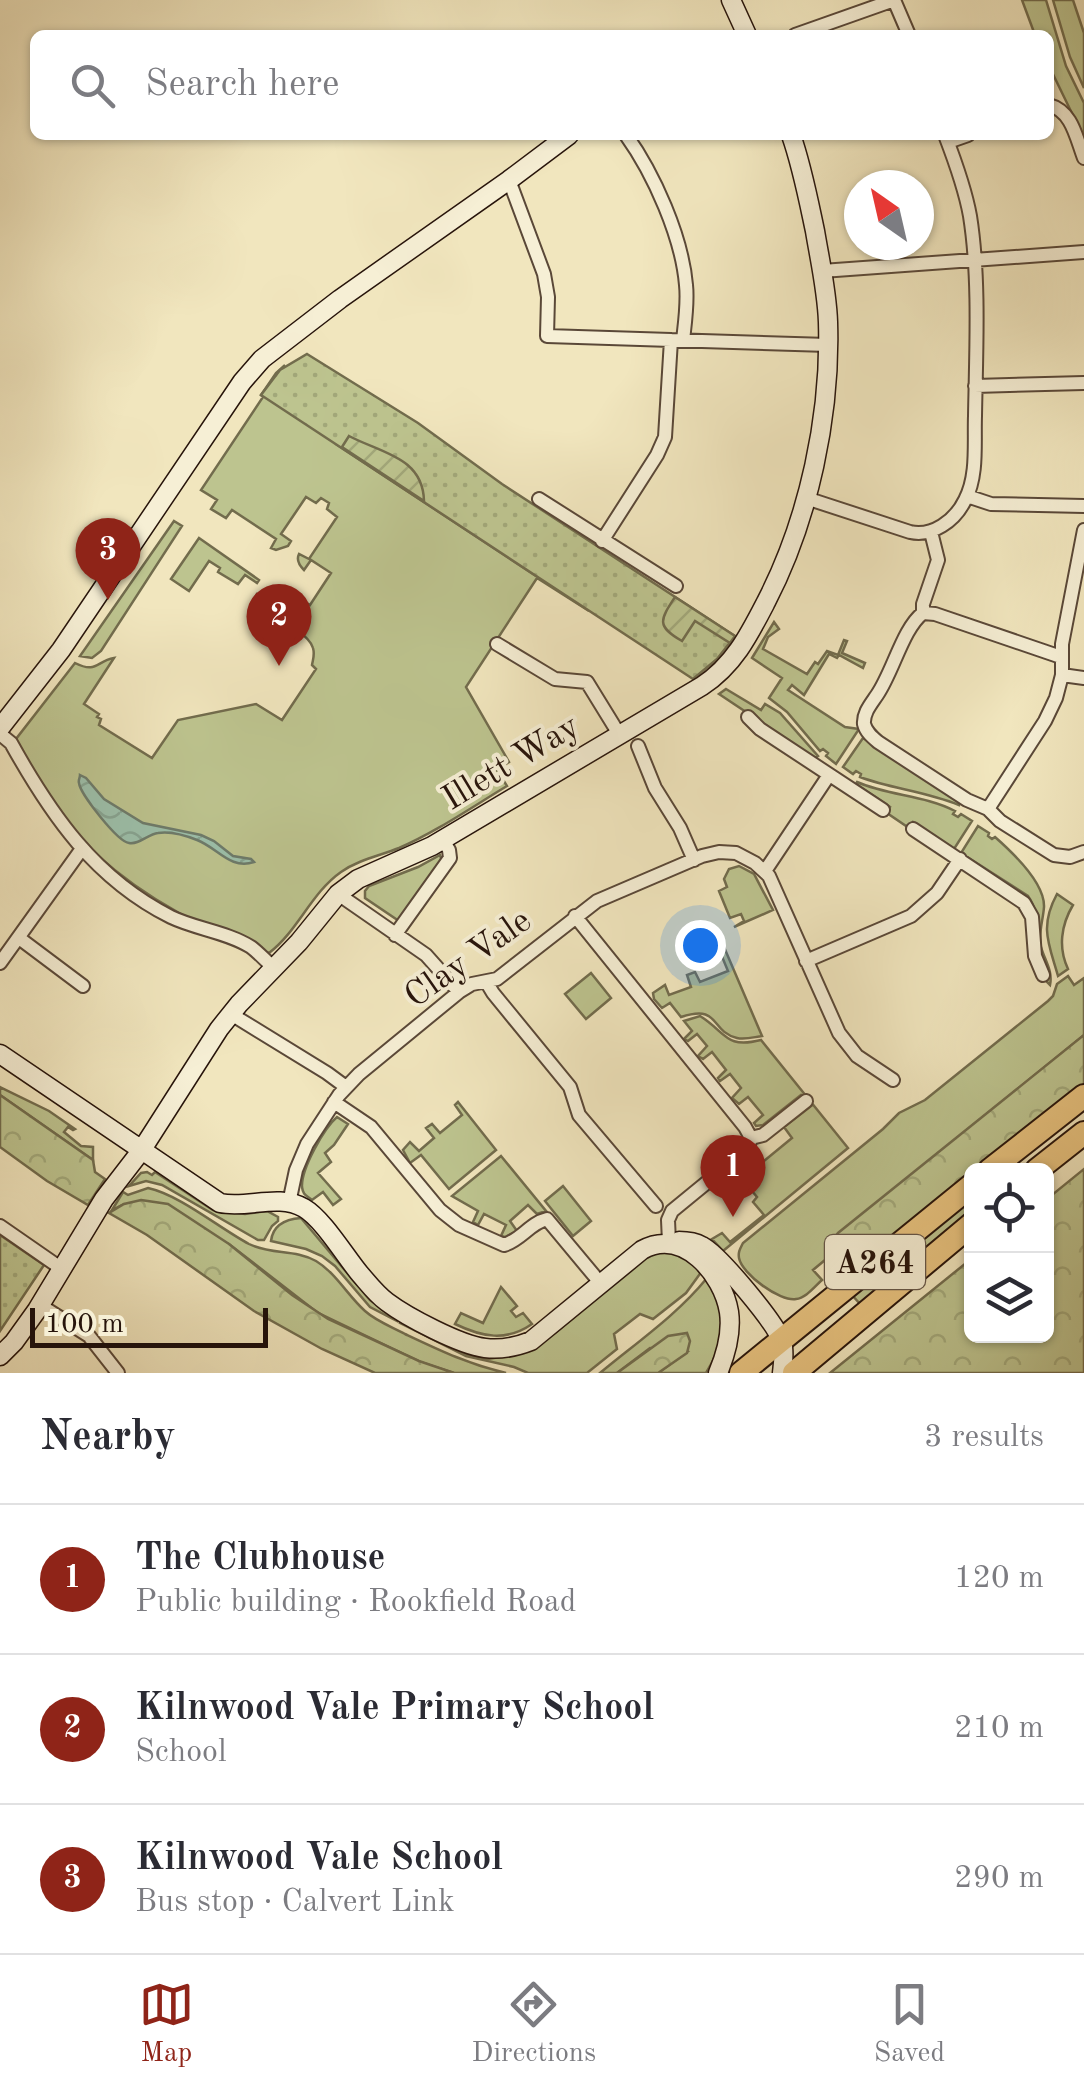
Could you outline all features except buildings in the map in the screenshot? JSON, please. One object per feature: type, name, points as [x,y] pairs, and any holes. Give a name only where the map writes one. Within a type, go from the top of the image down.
[{"type":"highway","points":[[999,1163],[1084,1096]]},
{"type":"highway","points":[[1047,1163],[1084,1133]]},
{"type":"highway","name":"A264","points":[[741,1373],[964,1191]]},
{"type":"highway","name":"A264","points":[[794,1373],[964,1231]]},
{"type":"street","points":[[732,0],[745,30]]},
{"type":"street","points":[[809,30],[894,0],[907,30]]},
{"type":"street","points":[[1054,107],[1065,112],[1084,158]]},
{"type":"street","points":[[274,968],[248,946],[155,908],[81,850],[42,798],[1,726],[61,650],[242,382],[262,359],[561,140]]},
{"type":"street","points":[[602,540],[665,437],[686,296],[684,267],[654,180],[630,140]]},
{"type":"street","name":"Illett Way","points":[[0,1356],[40,1305],[108,1193],[141,1151],[231,1014],[338,894],[358,880],[443,840],[712,680],[735,658],[786,560],[818,444],[828,311],[805,182],[792,140]]},
{"type":"street","points":[[806,498],[914,533],[931,532],[952,516],[967,496],[974,462],[974,260],[967,203],[947,140]]},
{"type":"street","points":[[509,180],[544,274],[548,297],[544,336],[828,345]]},
{"type":"street","points":[[822,271],[1084,252]]},
{"type":"street","points":[[975,386],[1084,383]]},
{"type":"street","points":[[967,496],[991,504],[1084,506]]},
{"type":"street","points":[[539,499],[676,586]]},
{"type":"street","points":[[988,809],[1056,698],[1084,530]]},
{"type":"street","points":[[923,613],[938,560],[931,532]]},
{"type":"street","points":[[1062,657],[923,613],[912,623],[890,674],[867,711],[864,726],[878,742],[1058,857],[1084,852]]},
{"type":"street","points":[[497,644],[555,680],[587,682],[619,734]]},
{"type":"street","points":[[1062,675],[1084,678]]},
{"type":"street","points":[[748,716],[760,729],[884,810]]},
{"type":"street","points":[[638,746],[652,782],[694,860]]},
{"type":"street","points":[[829,774],[765,871],[834,1024],[865,1062],[893,1080]]},
{"type":"street","points":[[912,829],[1018,897],[1032,917],[1036,956],[1044,974]]},
{"type":"street","points":[[396,936],[450,858],[443,840]]},
{"type":"street","points":[[0,963],[81,850]]},
{"type":"street","name":"Clay Vale","points":[[288,1202],[307,1144],[346,1087],[458,992],[501,976],[603,898],[694,860],[731,852],[748,858],[765,871]]},
{"type":"street","points":[[806,960],[911,916],[937,893],[960,860]]},
{"type":"street","points":[[338,894],[430,958],[458,992]]},
{"type":"street","points":[[575,916],[750,1138]]},
{"type":"street","points":[[19,938],[83,986]]},
{"type":"street","points":[[487,983],[570,1087],[579,1114],[656,1206]]},
{"type":"street","points":[[231,1014],[346,1087]]},
{"type":"street","points":[[0,1054],[220,1204],[288,1202],[312,1214],[387,1302],[476,1346],[509,1348],[531,1341],[642,1250],[654,1244],[692,1242],[709,1250],[757,1304],[781,1341],[782,1373]]},
{"type":"street","points":[[750,1138],[764,1135],[806,1100]]},
{"type":"street","points":[[334,1102],[371,1128],[453,1222],[504,1245],[546,1219],[602,1285]]},
{"type":"street","points":[[672,1243],[668,1220],[674,1208],[744,1152],[750,1138]]},
{"type":"street","points":[[0,1226],[62,1268]]},
{"type":"street","points":[[672,1243],[688,1250],[708,1268],[726,1302],[730,1328],[718,1373]]},
{"type":"street","points":[[757,1304],[782,1317],[812,1314]]},
{"type":"street","points":[[40,1305],[95,1341],[118,1373]]},
{"type":"green space","points":[[1022,0],[1046,0],[1066,66],[1084,103],[1084,138],[1054,76],[1054,30],[1033,30]]},
{"type":"green space","points":[[1053,0],[1073,0],[1084,33],[1084,88],[1070,57]]},
{"type":"green space","points":[[307,354],[418,423],[502,484],[735,636],[717,659],[693,679],[261,395],[280,370]]},
{"type":"green space","points":[[284,366],[336,444],[589,611],[537,578],[466,687],[509,762],[497,770],[507,786],[427,835],[341,872],[269,953],[167,906],[99,857],[60,815],[16,739],[75,663],[92,667],[114,658],[84,704],[99,714],[99,725],[152,758],[178,720],[256,704],[282,720],[316,669],[312,665],[313,648],[296,629],[252,602],[257,594],[291,611],[300,599],[310,605],[331,573],[311,560],[304,570],[298,556],[309,559],[337,517],[327,509],[329,503],[321,498],[316,503],[306,497],[281,534],[291,541],[276,550],[271,548],[276,539],[232,510],[226,518],[211,509],[217,500],[201,490]]},
{"type":"green space","points":[[349,436],[408,466],[422,486],[424,501],[342,447]]},
{"type":"green space","points":[[174,521],[182,526],[101,651],[92,658],[80,656]]},
{"type":"green space","points":[[199,538],[259,580],[257,583],[245,575],[238,584],[218,572],[220,568],[209,561],[189,591],[171,579]]},
{"type":"green space","points":[[675,597],[735,636],[730,643],[695,621],[682,641],[668,631],[664,617]]},
{"type":"green space","points":[[774,622],[779,629],[768,637],[763,649],[807,674],[827,651],[838,655],[844,640],[847,641],[842,653],[865,663],[863,668],[829,654],[804,695],[792,685],[788,690],[845,727],[859,729],[836,764],[769,698],[782,678],[752,658]]},
{"type":"green space","points":[[726,689],[761,710],[765,704],[780,713],[818,756],[815,758],[719,694]]},
{"type":"green space","points":[[863,738],[960,801],[959,805],[872,781],[856,771],[853,774],[843,767]]},
{"type":"green space","points":[[857,782],[943,806],[972,821],[954,849],[913,822],[909,828],[887,813],[890,807]]},
{"type":"green space","points":[[978,826],[1010,851],[1039,888],[1044,907],[1040,942],[1050,971],[1050,985],[1046,981],[1038,939],[1036,914],[1028,896],[961,853]]},
{"type":"green space","points":[[440,855],[442,861],[399,921],[365,898],[369,886]]},
{"type":"green space","points":[[739,866],[754,874],[773,910],[734,927],[744,921],[741,914],[730,918],[719,891],[727,887],[724,879],[729,869]]},
{"type":"green space","points":[[1057,894],[1073,905],[1062,937],[1068,969],[1058,976],[1047,926]]},
{"type":"green space","points":[[718,933],[762,1036],[746,1039],[728,1035],[709,1016],[681,1017],[670,1003],[662,1008],[654,999],[653,993],[665,985],[669,995],[691,987],[687,975],[695,972],[700,982],[728,971],[713,935]]},
{"type":"green space","points":[[591,973],[611,998],[586,1019],[565,994]]},
{"type":"green space","points":[[1068,976],[1074,985],[1084,978],[1084,1035],[835,1237],[831,1255],[813,1270],[822,1280],[800,1298],[789,1299],[772,1292],[747,1272],[739,1258],[743,1243],[899,1113],[925,1100],[1048,1001],[1057,984]]},
{"type":"green space","points":[[700,1016],[733,1041],[761,1040],[848,1148],[723,1251],[712,1239],[722,1233],[730,1242],[764,1215],[753,1202],[757,1197],[742,1179],[792,1138],[784,1127],[811,1106],[801,1095],[763,1125],[756,1126],[754,1123],[763,1115],[748,1097],[739,1104],[732,1098],[741,1088],[730,1074],[720,1081],[718,1078],[726,1070],[712,1052],[703,1059],[698,1056],[707,1046],[697,1034],[688,1041],[684,1039],[692,1031],[684,1021]]},
{"type":"green space","points":[[1084,1035],[1084,1085],[986,1163],[964,1163],[964,1181],[848,1275],[831,1255],[838,1233]]},
{"type":"green space","points":[[0,1087],[49,1111],[75,1129],[68,1127],[64,1132],[81,1146],[93,1147],[93,1160],[0,1095]]},
{"type":"green space","points":[[0,1095],[93,1160],[95,1172],[105,1179],[88,1205],[0,1147]]},
{"type":"green space","points":[[458,1102],[496,1150],[449,1189],[421,1155],[410,1163],[403,1150],[410,1142],[419,1151],[434,1138],[426,1128],[432,1124],[440,1133],[462,1115],[455,1105]]},
{"type":"green space","points":[[337,1117],[348,1124],[325,1153],[331,1162],[318,1173],[341,1199],[333,1205],[323,1192],[312,1200],[302,1187],[314,1149]]},
{"type":"green space","points":[[501,1156],[546,1211],[537,1214],[528,1205],[510,1221],[517,1231],[505,1237],[501,1236],[506,1225],[484,1214],[478,1225],[473,1222],[478,1211],[452,1196]]},
{"type":"green space","points":[[1084,1169],[1084,1373],[830,1373],[964,1265],[964,1343],[1054,1343],[1054,1193]]},
{"type":"green space","points":[[147,1172],[155,1172],[213,1210],[245,1214],[267,1211],[278,1221],[264,1240],[258,1240],[162,1185],[146,1181],[129,1186]]},
{"type":"green space","points":[[563,1186],[591,1221],[573,1236],[545,1201]]},
{"type":"green space","points":[[148,1188],[186,1205],[249,1244],[316,1261],[379,1321],[479,1366],[506,1373],[454,1373],[420,1362],[318,1313],[229,1244],[124,1204],[112,1210],[123,1192],[128,1195]]},
{"type":"green space","points":[[141,1200],[168,1204],[229,1244],[328,1319],[454,1373],[375,1373],[322,1349],[254,1311],[147,1235],[109,1213]]},
{"type":"green space","points":[[964,1203],[964,1219],[861,1305],[851,1294]]},
{"type":"green space","points":[[301,1218],[370,1300],[397,1321],[370,1307],[322,1256],[271,1241],[282,1224]]},
{"type":"green space","points":[[0,1235],[44,1265],[0,1331]]},
{"type":"green space","points":[[650,1254],[679,1254],[702,1271],[686,1293],[653,1319],[640,1314],[614,1334],[617,1349],[587,1373],[528,1373],[466,1356],[400,1323],[468,1355],[488,1359],[519,1354],[555,1333]]},
{"type":"green space","points":[[707,1278],[719,1302],[722,1325],[718,1349],[706,1373],[658,1373],[687,1352],[650,1348],[617,1373],[600,1373],[669,1316]]},
{"type":"green space","points":[[501,1287],[517,1306],[511,1311],[516,1317],[523,1313],[532,1324],[494,1336],[455,1324],[461,1313],[483,1323]]},
{"type":"green space","points":[[687,1333],[687,1353],[658,1373],[617,1373],[668,1336]]},
{"type":"water","points":[[80,775],[104,799],[143,823],[201,835],[233,856],[254,862],[231,861],[197,840],[173,833],[154,834],[133,843],[124,841],[86,797],[79,783]]},
{"type":"place","name":"Kilnwood Vale School","points":[[108,600]]},
{"type":"place","name":"Kilnwood Vale Primary School","points":[[279,666]]},
{"type":"place","name":"The Clubhouse","points":[[733,1217]]}]
